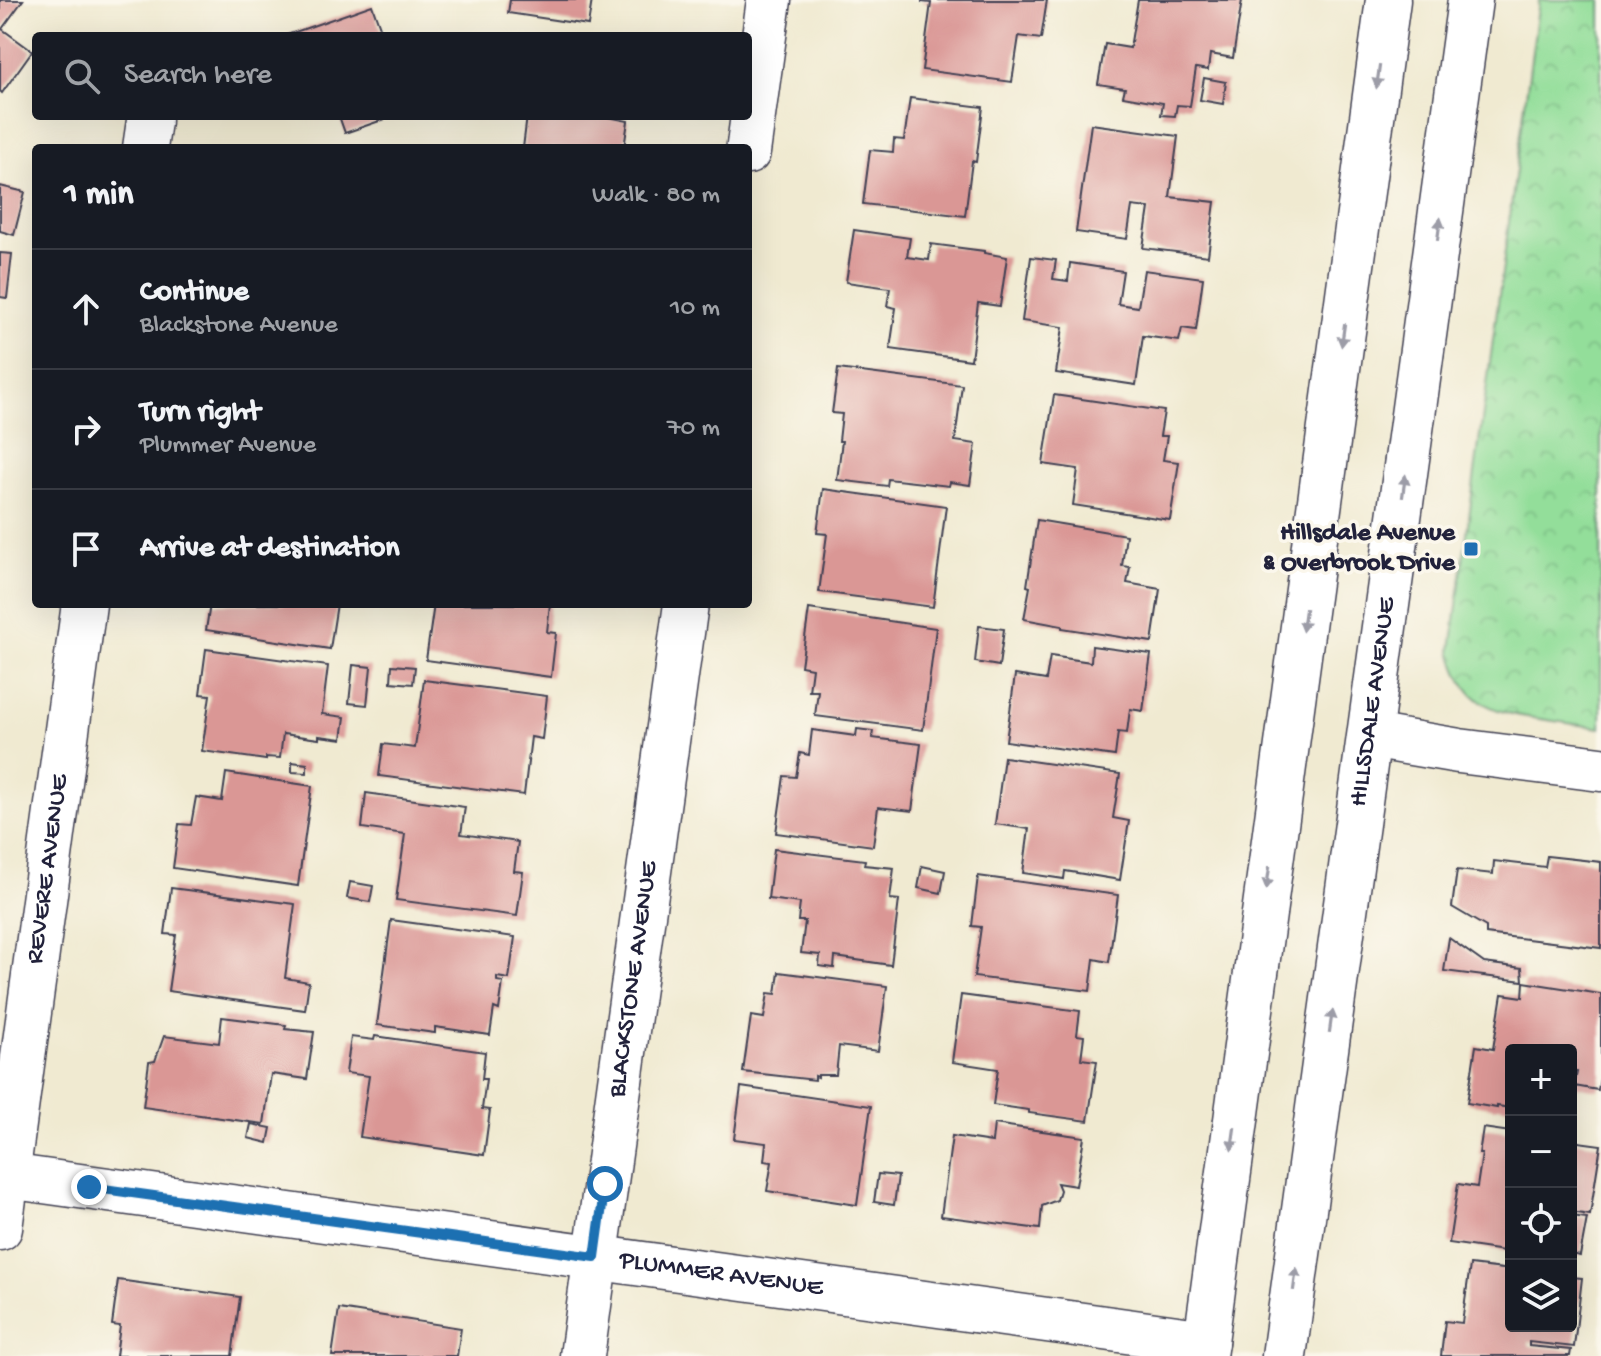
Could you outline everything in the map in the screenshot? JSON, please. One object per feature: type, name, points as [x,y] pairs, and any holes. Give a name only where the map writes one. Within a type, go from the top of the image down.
[{"type":"main road","points":[[749,144],[769,0]]},
{"type":"main road","points":[[1205,1349],[1388,0]]},
{"type":"main road","name":"HILLSDALE AVENUE","points":[[1284,1356],[1470,0]]},
{"type":"main road","name":"REVERE AVENUE","points":[[0,1228],[4,1176],[83,608]]},
{"type":"main road","name":"BLACKSTONE AVENUE","points":[[582,1356],[685,608]]},
{"type":"main road","points":[[1370,736],[1601,769]]},
{"type":"main road","name":"PLUMMER AVENUE","points":[[4,1176],[595,1257],[1205,1349]]},
{"type":"green space","points":[[1539,0],[1601,0],[1601,728],[1507,713],[1481,702],[1463,682],[1451,650]]},
{"type":"building","points":[[0,0],[23,0],[2,29],[32,51],[2,93],[0,91]]},
{"type":"building","points":[[510,0],[592,0],[588,25],[508,13]]},
{"type":"building","points":[[922,0],[1047,0],[1041,39],[1019,36],[1012,82],[922,70],[931,3]]},
{"type":"building","points":[[1138,0],[1242,0],[1233,58],[1210,54],[1208,70],[1196,68],[1190,106],[1177,105],[1175,116],[1161,115],[1163,103],[1123,96],[1125,88],[1098,84],[1105,44],[1130,48]]},
{"type":"building","points":[[372,5],[382,32],[295,32]]},
{"type":"building","points":[[1204,78],[1226,82],[1223,104],[1200,100]]},
{"type":"building","points":[[910,98],[983,107],[965,216],[863,204],[870,150],[893,152],[894,139],[904,140]]},
{"type":"building","points":[[340,120],[382,120],[345,133]]},
{"type":"building","points":[[526,120],[628,121],[625,144],[524,144]]},
{"type":"building","points":[[1091,124],[1178,136],[1170,197],[1215,202],[1208,256],[1143,248],[1149,208],[1132,206],[1127,239],[1076,232]]},
{"type":"building","points":[[0,186],[25,192],[14,235],[0,231]]},
{"type":"building","points":[[854,230],[910,238],[907,257],[929,260],[931,244],[1007,257],[1000,306],[978,303],[971,360],[890,349],[896,308],[887,306],[890,288],[846,282]]},
{"type":"building","points":[[0,253],[12,254],[7,298],[0,297]]},
{"type":"building","points":[[1031,257],[1056,260],[1053,279],[1068,281],[1070,263],[1123,271],[1118,304],[1138,307],[1144,270],[1203,278],[1196,330],[1182,328],[1179,341],[1143,336],[1136,385],[1056,373],[1063,327],[1022,321]]},
{"type":"building","points":[[838,369],[962,385],[955,441],[976,444],[970,485],[950,482],[949,486],[888,479],[887,486],[837,480],[842,414],[832,413]]},
{"type":"building","points":[[1054,395],[1164,411],[1160,436],[1167,436],[1163,460],[1179,462],[1170,520],[1073,505],[1078,469],[1043,464]]},
{"type":"building","points":[[823,489],[946,506],[933,607],[819,592],[827,534],[817,533]]},
{"type":"building","points":[[1037,520],[1126,535],[1122,566],[1130,567],[1127,583],[1160,589],[1152,642],[1024,619]]},
{"type":"building","points":[[209,608],[336,608],[330,649],[206,630]]},
{"type":"building","points":[[433,608],[550,608],[547,632],[556,633],[551,677],[426,660]]},
{"type":"building","points":[[809,609],[936,628],[923,730],[815,716],[818,691],[809,691],[812,668],[801,666]]},
{"type":"building","points":[[979,626],[1004,629],[999,666],[975,662]]},
{"type":"building","points":[[1092,646],[1151,654],[1143,711],[1130,709],[1127,733],[1118,732],[1115,756],[1006,741],[1015,675],[1046,680],[1050,656],[1091,662]]},
{"type":"building","points":[[206,649],[328,666],[322,714],[345,717],[342,739],[283,734],[280,758],[266,757],[266,760],[202,751],[210,695],[200,694]]},
{"type":"building","points":[[353,665],[371,667],[367,705],[349,703]]},
{"type":"building","points":[[392,665],[415,667],[413,684],[391,682]]},
{"type":"building","points":[[424,680],[547,696],[542,739],[531,737],[524,795],[379,776],[383,744],[415,748]]},
{"type":"building","points":[[857,729],[873,731],[872,738],[921,744],[912,811],[878,807],[873,846],[776,833],[784,776],[796,777],[800,753],[809,755],[812,730],[856,736]]},
{"type":"building","points":[[1004,757],[1120,774],[1113,818],[1129,821],[1120,880],[1065,871],[1064,879],[1023,873],[1029,829],[995,824]]},
{"type":"building","points":[[292,762],[307,764],[307,773],[292,772]]},
{"type":"building","points":[[226,773],[312,786],[298,886],[173,868],[179,824],[191,825],[196,797],[222,801]]},
{"type":"building","points":[[366,793],[465,807],[461,834],[518,842],[514,871],[523,872],[517,916],[396,900],[405,834],[362,828]]},
{"type":"building","points":[[774,849],[865,860],[864,865],[894,868],[890,899],[899,900],[891,965],[835,957],[834,968],[819,966],[820,955],[801,953],[805,921],[798,921],[800,903],[768,899]]},
{"type":"building","points":[[1547,856],[1601,862],[1601,948],[1486,934],[1486,927],[1452,907],[1457,870],[1493,874],[1494,861],[1545,867]]},
{"type":"building","points":[[922,866],[945,871],[941,893],[918,888]]},
{"type":"building","points":[[978,876],[1118,895],[1109,962],[1094,959],[1090,991],[974,977],[981,927],[972,926]]},
{"type":"building","points":[[350,882],[373,886],[370,902],[347,898]]},
{"type":"building","points":[[171,888],[295,904],[285,978],[309,982],[305,1010],[168,991],[176,935],[165,934]]},
{"type":"building","points":[[391,920],[515,937],[509,979],[497,977],[497,981],[503,982],[499,1010],[494,1008],[490,1035],[435,1027],[435,1033],[377,1025]]},
{"type":"building","points":[[1449,938],[1484,963],[1522,968],[1523,981],[1444,971]]},
{"type":"building","points":[[779,972],[887,986],[878,1051],[839,1046],[836,1075],[818,1075],[815,1080],[743,1072],[751,1016],[764,1018],[768,993],[776,994]]},
{"type":"building","points":[[1524,982],[1601,994],[1601,1074],[1598,1090],[1577,1086],[1577,1044],[1505,1044],[1505,1107],[1467,1103],[1476,1046],[1493,1049],[1502,994],[1523,997]]},
{"type":"building","points":[[961,995],[1080,1011],[1077,1035],[1084,1036],[1081,1059],[1097,1061],[1088,1121],[993,1105],[998,1069],[952,1062]]},
{"type":"building","points":[[222,1017],[286,1025],[285,1029],[314,1032],[307,1079],[271,1074],[264,1124],[143,1107],[149,1062],[155,1061],[164,1036],[219,1043]]},
{"type":"building","points":[[375,1036],[485,1052],[482,1079],[486,1079],[482,1109],[490,1110],[484,1155],[360,1137],[369,1076],[346,1073],[351,1037],[374,1040]]},
{"type":"building","points":[[741,1087],[871,1106],[857,1205],[767,1191],[772,1162],[764,1161],[766,1143],[734,1139]]},
{"type":"building","points":[[251,1124],[271,1128],[268,1143],[248,1138]]},
{"type":"building","points":[[994,1124],[1084,1137],[1076,1186],[1057,1183],[1060,1190],[1057,1200],[1042,1206],[1040,1229],[941,1216],[952,1136],[992,1142]]},
{"type":"building","points":[[1483,1128],[1505,1131],[1505,1251],[1449,1243],[1458,1184],[1477,1187],[1482,1154],[1479,1154]]},
{"type":"building","points":[[1577,1142],[1601,1145],[1590,1215],[1577,1213]]},
{"type":"building","points":[[878,1174],[898,1176],[894,1205],[874,1202]]},
{"type":"building","points":[[1577,1217],[1587,1218],[1580,1256],[1577,1255]]},
{"type":"building","points":[[1470,1265],[1505,1269],[1505,1332],[1576,1332],[1574,1347],[1529,1342],[1529,1346],[1571,1350],[1570,1356],[1441,1356],[1445,1321],[1462,1323]]},
{"type":"building","points":[[1577,1278],[1582,1278],[1577,1321]]},
{"type":"building","points":[[118,1280],[240,1297],[232,1356],[116,1356],[120,1326],[112,1325]]},
{"type":"building","points":[[339,1309],[461,1328],[457,1356],[332,1356]]},
{"type":"place","name":"Hillsdale Avenue & Overbrook Drive","points":[[1471,549]]},
{"type":"route","points":[[89,1187],[595,1257],[605,1184]]}]
